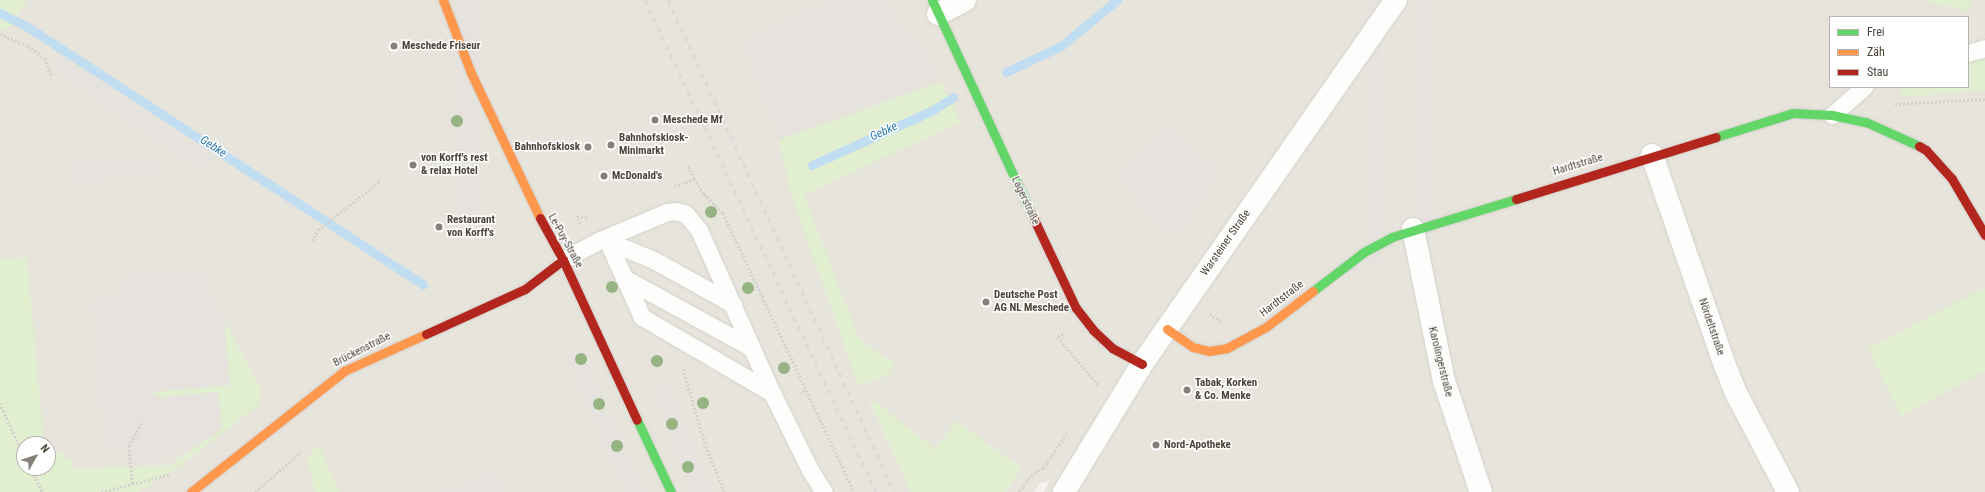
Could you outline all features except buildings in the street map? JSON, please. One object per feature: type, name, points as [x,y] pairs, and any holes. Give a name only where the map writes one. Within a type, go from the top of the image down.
[{"type":"street","name":"Le-Puy-Straße","points":[[443,0],[471,73],[527,196],[563,260],[672,492]]},
{"type":"street","name":"Lagerstraße","points":[[965,0],[935,7],[1066,287],[1083,318],[1112,348],[1142,364]]},
{"type":"street","name":"Warsteiner Straße","points":[[1064,492],[1142,364],[1396,0]]},
{"type":"street","name":"Hardtstraße","points":[[1167,328],[1193,347],[1209,351],[1227,348],[1266,327],[1364,252],[1412,229],[1793,113],[1832,115],[1888,130],[1926,150],[1952,179],[1985,235]]},
{"type":"street","name":"Nördeltstraße","points":[[1652,155],[1727,373],[1788,492]]},
{"type":"street","name":"Karolingerstraße","points":[[1412,229],[1444,381],[1481,492]]},
{"type":"street","name":"Brückenstraße","points":[[191,492],[344,371],[525,289],[563,260]]},
{"type":"lane","points":[[1969,53],[1985,48]]},
{"type":"lane","points":[[1832,115],[1863,88]]},
{"type":"lane","points":[[563,260],[667,212],[676,211],[686,214],[699,230],[772,393],[810,470],[824,492]]},
{"type":"lane","points":[[606,240],[642,317],[772,393]]},
{"type":"lane","points":[[606,240],[652,259],[733,304]]},
{"type":"lane","points":[[624,278],[752,348]]},
{"type":"path","points":[[0,34],[28,46],[45,58],[52,77]]},
{"type":"path","points":[[1889,104],[1985,99]]},
{"type":"path","points":[[694,179],[704,194],[723,213],[854,492]]},
{"type":"path","points":[[312,241],[318,230],[379,182]]},
{"type":"path","points":[[727,237],[733,234]]},
{"type":"path","points":[[763,313],[768,310]]},
{"type":"path","points":[[1083,318],[1058,337],[1099,386],[1096,391]]},
{"type":"path","points":[[681,362],[706,446],[725,492]]},
{"type":"path","points":[[799,393],[806,390]]},
{"type":"path","points":[[0,403],[16,438]]},
{"type":"path","points":[[132,484],[129,446],[142,422]]},
{"type":"path","points":[[1019,492],[1031,475],[1043,468],[1072,426]]},
{"type":"path","points":[[255,492],[300,452]]},
{"type":"path","points":[[34,476],[43,492]]},
{"type":"shaded area","points":[[0,0],[1985,0],[1985,492],[1043,492],[1050,481],[1040,483],[1034,492],[1006,492],[1022,468],[956,421],[935,449],[868,397],[911,492],[0,492]]},
{"type":"shaded area","points":[[456,0],[480,0],[480,212],[456,212]]},
{"type":"shaded area","points":[[828,0],[881,0],[896,12],[905,32],[926,47],[940,78],[779,140],[742,42]]},
{"type":"shaded area","points":[[1364,0],[1381,0],[1381,264],[1364,264]]},
{"type":"shaded area","points":[[1413,0],[1431,0],[1431,294],[1413,294]]},
{"type":"shaded area","points":[[61,56],[212,158],[202,172],[51,70]]},
{"type":"shaded area","points":[[1168,123],[1222,173],[1176,238],[1151,221],[1119,174]]},
{"type":"shaded area","points":[[155,159],[161,174],[72,183],[73,163]]},
{"type":"shaded area","points":[[202,268],[224,321],[230,385],[154,392],[154,398],[218,392],[222,428],[208,438],[192,439],[183,451],[164,453],[164,461],[127,464],[125,445],[103,447],[91,299],[121,296],[120,277]]},
{"type":"shaded area","points":[[581,348],[645,492],[625,492],[565,355]]},
{"type":"shaded area","points":[[666,379],[713,492],[690,492],[654,394]]},
{"type":"shaded area","points":[[496,469],[507,492],[441,492]]},
{"type":"green space","points":[[0,0],[28,0],[7,30],[0,29]]},
{"type":"green space","points":[[1920,0],[1970,0],[1969,11]]},
{"type":"green space","points":[[1985,54],[1985,90],[1904,97],[1900,88],[1969,88],[1969,59]]},
{"type":"green space","points":[[941,82],[961,122],[804,195],[859,339],[895,364],[887,376],[858,386],[790,190],[779,140]]},
{"type":"green space","points":[[27,257],[43,436],[16,436],[16,476],[56,476],[56,453],[65,452],[65,460],[72,460],[74,469],[170,465],[221,429],[218,392],[154,399],[153,392],[229,385],[224,321],[261,388],[260,400],[256,407],[181,465],[138,492],[0,492],[0,259]]},
{"type":"green space","points":[[1985,287],[1985,371],[1901,416],[1868,349]]},
{"type":"green space","points":[[868,396],[935,449],[956,421],[1022,468],[1006,492],[911,492]]},
{"type":"green space","points":[[319,445],[339,492],[315,492],[307,458]]},
{"type":"waterway","name":"Gebke","points":[[1006,72],[1061,46],[1117,0]]},
{"type":"waterway","name":"Gebke","points":[[0,13],[31,29],[423,285]]},
{"type":"waterway","name":"Gebke","points":[[812,165],[931,111],[953,97]]},
{"type":"railway","points":[[645,0],[876,492]]},
{"type":"railway","points":[[668,0],[894,492]]},
{"type":"traffic: fast","points":[[932,0],[1031,213]]},
{"type":"traffic: fast","points":[[1716,137],[1793,113],[1832,115],[1866,122],[1919,146]]},
{"type":"traffic: fast","points":[[1313,291],[1364,252],[1392,237],[1516,199]]},
{"type":"traffic: fast","points":[[637,420],[671,492]]},
{"type":"traffic: slow","points":[[443,0],[471,73],[540,218]]},
{"type":"traffic: slow","points":[[1167,329],[1193,347],[1209,351],[1227,348],[1266,327],[1313,291]]},
{"type":"traffic: slow","points":[[191,492],[344,371],[426,334]]},
{"type":"traffic: jam","points":[[1516,199],[1716,137]]},
{"type":"traffic: jam","points":[[1919,146],[1926,150],[1952,179],[1985,235]]},
{"type":"traffic: jam","points":[[1031,213],[1076,308],[1093,330],[1112,348],[1142,364]]},
{"type":"traffic: jam","points":[[540,218],[563,260],[637,420]]},
{"type":"traffic: jam","points":[[426,334],[525,289],[563,260]]},
{"type":"place","name":"Meschede Friseur","points":[[394,46]]},
{"type":"place","name":"Meschede Mf","points":[[655,120]]},
{"type":"place","name":"Bahnhofskiosk- Minimarkt","points":[[611,145]]},
{"type":"place","name":"Bahnhofskiosk","points":[[588,147]]},
{"type":"place","name":"von Korff's rest & relax Hotel","points":[[413,165]]},
{"type":"place","name":"McDonald's","points":[[604,176]]},
{"type":"place","name":"Restaurant von Korff's","points":[[439,227]]},
{"type":"place","name":"Deutsche Post AG NL Meschede","points":[[986,302]]},
{"type":"place","name":"Tabak, Korken & Co. Menke","points":[[1187,390]]},
{"type":"place","name":"Nord-Apotheke","points":[[1156,445]]}]
